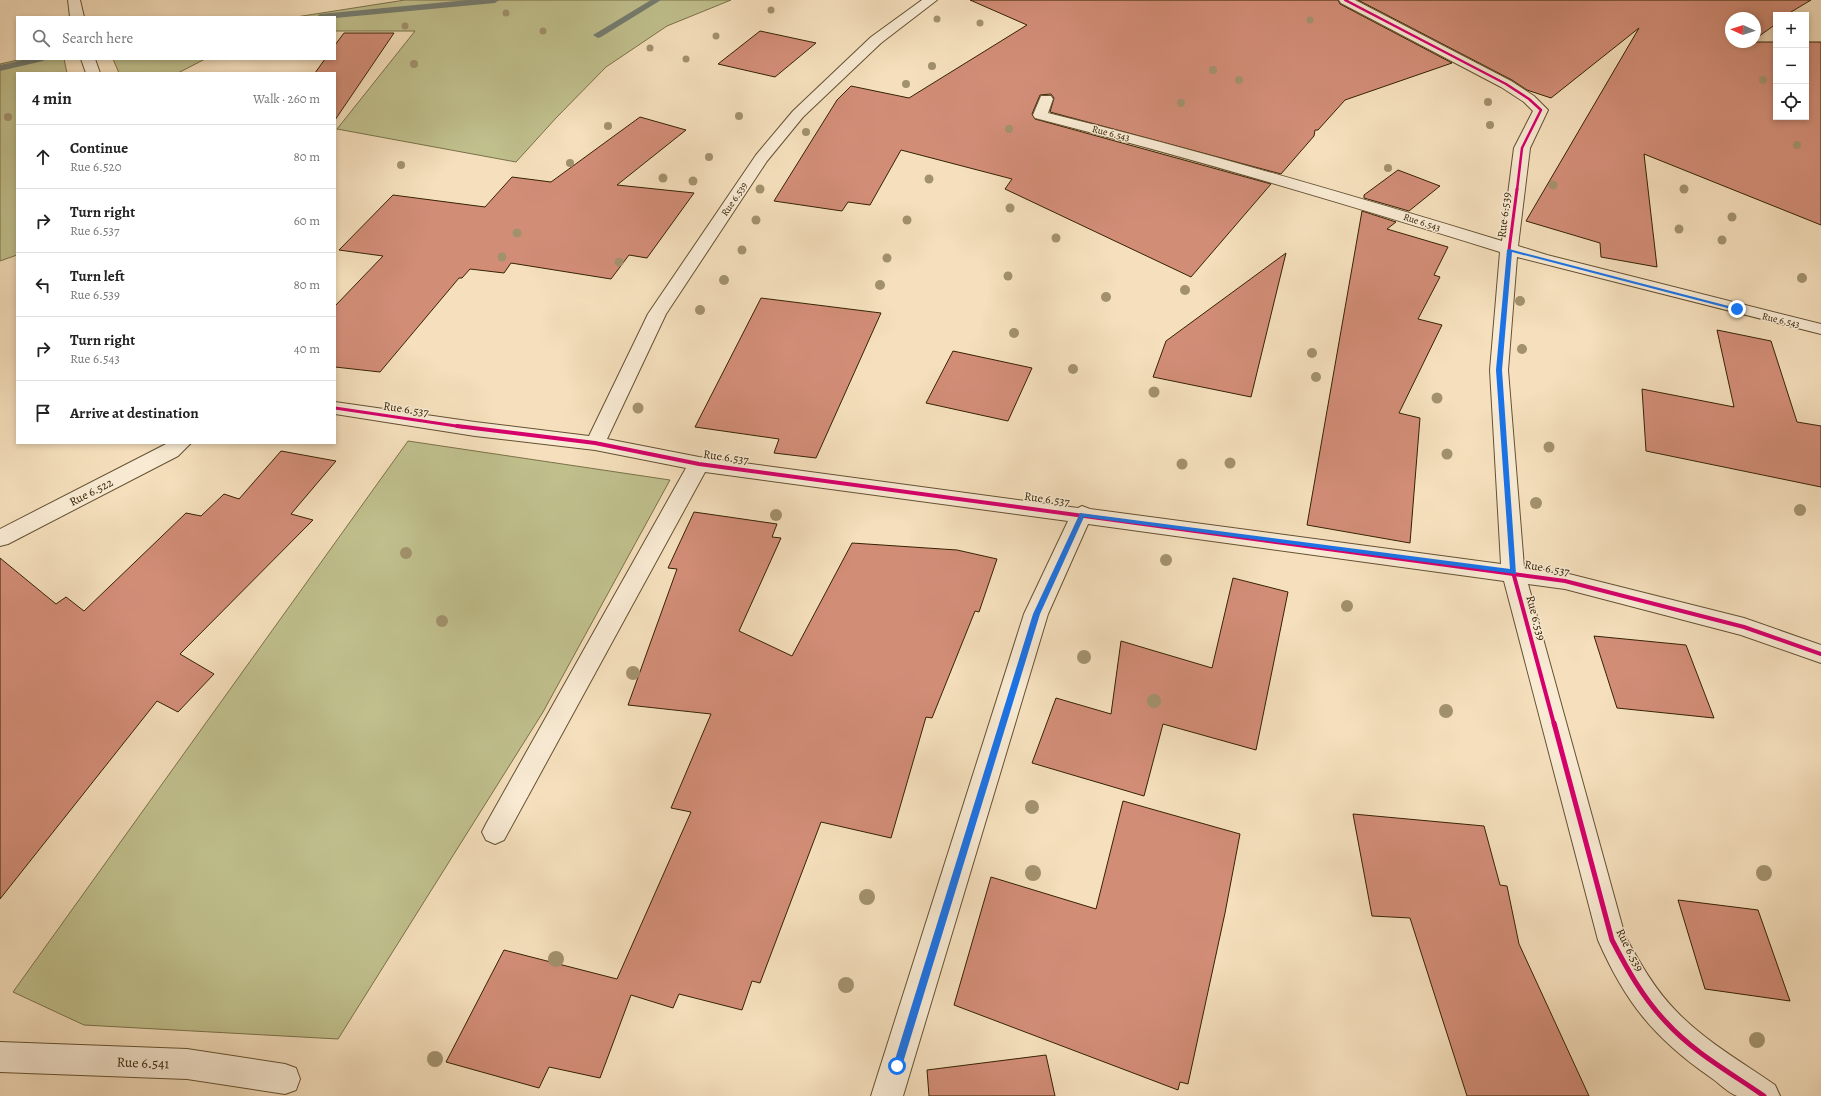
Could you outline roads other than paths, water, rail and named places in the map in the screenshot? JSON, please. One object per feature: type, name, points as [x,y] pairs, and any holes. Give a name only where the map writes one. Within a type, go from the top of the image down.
[{"type":"street","points":[[77,16],[74,1],[88,0]]},
{"type":"street","name":"Rue 6.539","points":[[595,443],[657,314],[761,158],[798,114],[876,40],[920,6],[931,0]]},
{"type":"street","name":"Rue 6.539","points":[[1345,0],[1506,84],[1529,98],[1541,110],[1522,148],[1509,250],[1499,370],[1513,572],[1612,940],[1629,972],[1650,1002],[1676,1033],[1764,1096]]},
{"type":"street","name":"Rue 6.543","points":[[1046,100],[1040,115],[1120,134],[1310,188],[1509,250],[1693,298],[1821,329]]},
{"type":"street","name":"Rue 6.537","points":[[336,408],[475,429],[595,443],[699,464],[1082,514],[1565,580],[1744,627],[1821,654]]},
{"type":"street","name":"Rue 6.522","points":[[0,538],[171,451],[180,444]]},
{"type":"street","points":[[495,832],[699,464]]},
{"type":"street","points":[[887,1096],[1036,614],[1082,514]]},
{"type":"street","name":"Rue 6.541","points":[[0,1058],[187,1064],[285,1079]]},
{"type":"waterway","points":[[330,16],[495,0]]},
{"type":"waterway","points":[[598,35],[657,0]]},
{"type":"waterway","points":[[0,68],[36,60]]}]
